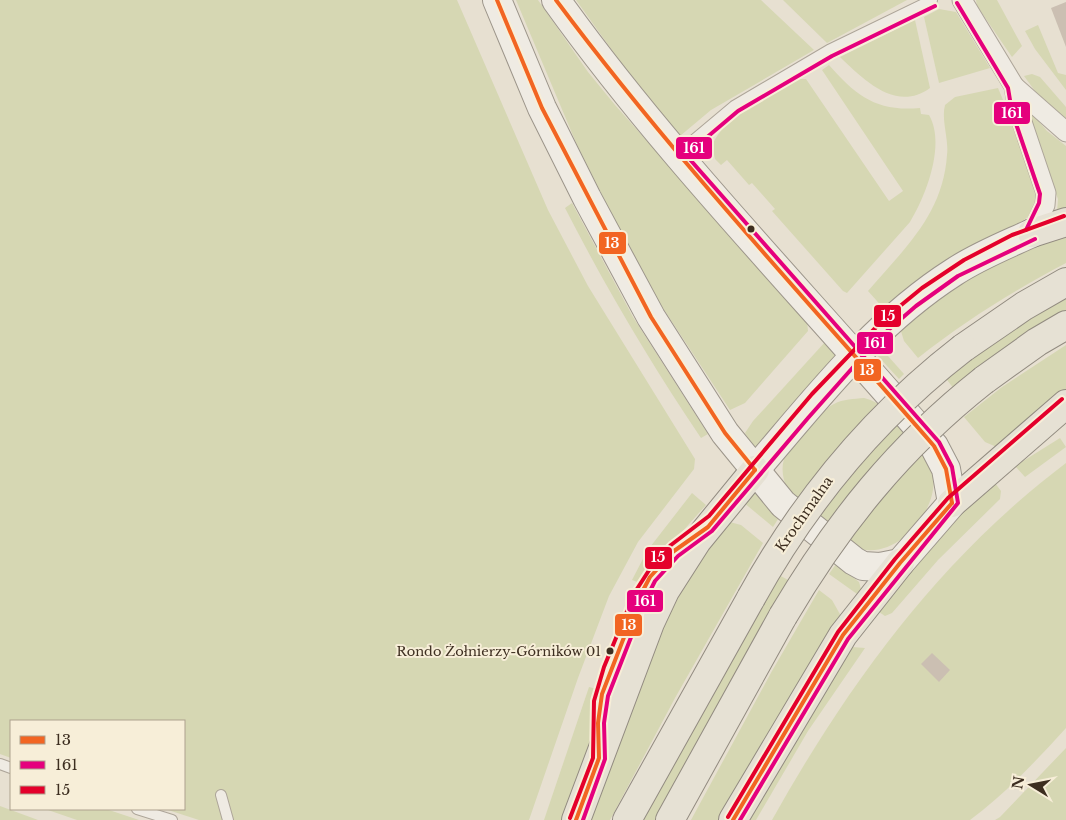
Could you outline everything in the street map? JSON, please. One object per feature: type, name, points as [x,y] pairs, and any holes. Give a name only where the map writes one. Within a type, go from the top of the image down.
[{"type":"main road","points":[[497,0],[542,108],[587,198],[651,317],[725,433],[783,504],[854,561],[863,566],[880,567],[900,562]]},
{"type":"main road","points":[[556,0],[602,64],[677,154],[934,446],[946,469],[952,503]]},
{"type":"main road","points":[[576,820],[650,623],[681,564],[754,470],[855,354],[912,302],[941,280],[981,256],[1032,233],[1066,222]]},
{"type":"main road","name":"Krochmalna","points":[[627,820],[751,598],[794,527],[835,470],[905,397],[963,348],[1024,306],[1066,282]]},
{"type":"main road","points":[[670,820],[783,616],[830,540],[881,475],[936,420],[984,380],[1037,342],[1066,325]]},
{"type":"main road","points":[[733,820],[843,634],[900,562],[952,503],[1066,404]]},
{"type":"street","points":[[962,0],[1014,86],[1066,132]]},
{"type":"street","points":[[1014,86],[1018,110],[1046,193],[1045,206],[1032,233]]},
{"type":"lane","points":[[677,154],[734,106],[829,50],[932,0]]},
{"type":"lane","points":[[221,795],[228,820]]},
{"type":"lane","points":[[140,810],[172,820]]},
{"type":"green space","points":[[0,0],[457,0],[548,210],[588,286],[695,459],[694,469],[638,542],[609,596],[578,678],[529,820],[199,820],[168,810],[185,810],[185,720],[10,720],[10,758],[0,754]]},
{"type":"green space","points":[[516,0],[538,0],[588,72],[615,105],[807,321],[808,331],[745,403],[730,410],[655,296],[577,145]]},
{"type":"green space","points":[[576,0],[761,0],[814,50],[711,110],[680,136],[619,60]]},
{"type":"green space","points":[[783,0],[907,0],[827,43]]},
{"type":"green space","points":[[976,0],[997,0],[1022,46],[1012,57],[977,6]]},
{"type":"green space","points":[[939,9],[956,12],[990,68],[939,83],[924,17]]},
{"type":"green space","points":[[915,20],[930,88],[917,95],[905,97],[881,90],[859,75],[840,57]]},
{"type":"green space","points":[[1038,25],[1058,73],[1066,75],[1066,90],[1035,49],[1025,31]]},
{"type":"green space","points":[[829,65],[849,85],[868,100],[891,107],[905,109],[920,108],[921,114],[929,115],[934,127],[935,155],[932,170],[916,211],[910,222],[847,293],[843,291],[772,211],[775,209],[752,183],[749,185],[727,160],[721,165],[715,159],[712,146],[727,124],[750,106],[799,79],[806,79],[889,201],[903,191],[822,70]]},
{"type":"green space","points":[[1032,74],[1040,77],[1066,107],[1066,124],[1041,99],[1024,76]]},
{"type":"green space","points":[[998,88],[1037,181],[1038,195],[1035,207],[1023,221],[885,310],[868,291],[920,229],[938,195],[944,176],[947,155],[945,105],[955,97]]},
{"type":"green space","points":[[1028,109],[1047,131],[1066,146],[1066,210],[1057,212],[1058,199],[1024,112]]},
{"type":"green space","points":[[572,203],[633,317],[708,434],[701,438],[664,382],[597,267],[565,208]]},
{"type":"green space","points":[[1066,235],[1066,263],[990,307],[918,358],[904,341],[900,328],[935,299],[1000,259]]},
{"type":"green space","points":[[1066,293],[1066,313],[954,389],[944,376]]},
{"type":"green space","points":[[825,342],[837,355],[759,447],[753,446],[745,433],[753,421]]},
{"type":"green space","points":[[1066,345],[1066,393],[999,448],[985,442],[964,417],[1002,387]]},
{"type":"green space","points":[[880,347],[904,374],[899,379],[877,355],[876,352]]},
{"type":"green space","points":[[864,398],[885,409],[912,437],[925,454],[933,474],[933,489],[929,504],[921,519],[910,532],[897,542],[883,549],[867,550],[849,544],[794,498],[787,489],[784,478],[783,463],[787,453],[806,428],[821,413],[837,402]]},
{"type":"green space","points":[[1060,438],[1066,447],[1025,477],[1015,466]]},
{"type":"green space","points":[[1066,463],[1066,728],[1008,788],[970,820],[772,820],[832,720],[900,626],[978,540],[1020,500]]},
{"type":"green space","points":[[995,483],[1001,491],[1000,499],[938,560],[892,613],[885,616],[876,610],[949,525]]},
{"type":"green space","points":[[754,489],[780,516],[773,527],[743,502]]},
{"type":"green space","points":[[692,493],[706,505],[657,560],[640,583],[632,580],[647,551]]},
{"type":"green space","points":[[726,521],[741,525],[763,543],[675,698],[610,820],[588,820],[672,604]]},
{"type":"green space","points":[[836,564],[859,582],[861,589],[857,594],[829,574]]},
{"type":"green space","points":[[777,574],[790,581],[657,820],[638,820]]},
{"type":"green space","points":[[819,590],[832,600],[841,616],[815,654],[719,820],[691,820],[772,671]]},
{"type":"green space","points":[[852,647],[865,648],[808,731],[756,820],[747,820]]},
{"type":"green space","points":[[589,687],[597,689],[588,754],[564,820],[544,820]]},
{"type":"green space","points":[[1066,748],[1066,820],[995,820],[1000,817]]},
{"type":"green space","points":[[0,806],[38,820],[0,820]]},
{"type":"green space","points":[[48,810],[109,810],[139,820],[77,820]]},
{"type":"building","points":[[1066,2],[1066,47],[1051,8]]},
{"type":"building","points":[[932,653],[950,670],[939,682],[921,664]]},
{"type":"transit line","name":"13","points":[[497,0],[542,108],[651,317],[725,433],[755,470]]},
{"type":"transit line","name":"13","points":[[556,0],[646,115],[693,171],[934,446],[946,469],[952,503]]},
{"type":"transit line","name":"161","points":[[957,3],[1008,88],[1012,112],[1040,194],[1039,203],[1026,230]]},
{"type":"transit line","name":"161","points":[[740,820],[848,639],[958,503],[952,467],[939,442],[686,155],[738,111],[832,56],[935,6]]},
{"type":"transit line","name":"15","points":[[570,818],[593,758],[594,701],[604,667],[635,592],[655,561],[671,545],[709,516],[812,394],[883,320],[922,288],[964,260],[1012,235],[1064,216]]},
{"type":"transit line","name":"161","points":[[583,820],[605,759],[604,723],[608,696],[646,599],[655,581],[678,556],[712,531],[879,338],[916,306],[958,276],[1035,239]]},
{"type":"transit line","name":"15","points":[[728,817],[838,632],[895,559],[948,498],[1062,399]]},
{"type":"transit line","name":"13","points":[[576,820],[599,758],[598,723],[602,694],[640,596],[650,577],[674,551],[708,527],[755,470]]},
{"type":"transit line","name":"13","points":[[733,820],[843,635],[900,563],[952,503]]},
{"type":"place","name":"Rondo Żołnierzy-Górników 01","points":[[610,651]]}]
